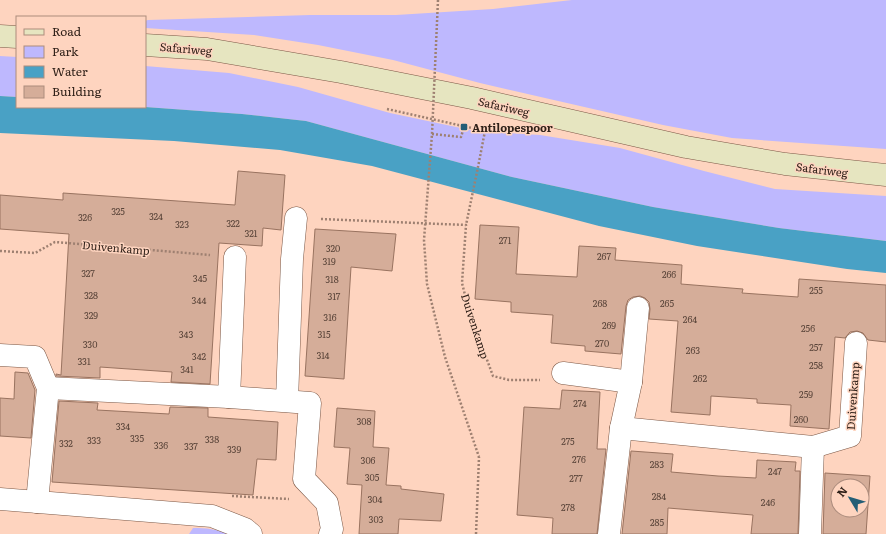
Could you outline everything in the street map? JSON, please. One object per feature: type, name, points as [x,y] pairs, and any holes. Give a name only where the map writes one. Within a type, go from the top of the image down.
[{"type":"street","points":[[0,36],[16,37]]},
{"type":"street","name":"Safariweg","points":[[146,45],[207,49],[341,72],[472,98],[686,147],[785,164],[886,175]]},
{"type":"street","points":[[288,401],[292,259],[296,218]]},
{"type":"street","points":[[229,397],[235,257]]},
{"type":"street","points":[[609,534],[621,428],[632,382],[638,308]]},
{"type":"street","name":"Duivenkamp","points":[[621,428],[814,447],[850,436],[856,343]]},
{"type":"street","points":[[0,355],[35,357],[48,388],[37,502]]},
{"type":"street","points":[[563,374],[632,382]]},
{"type":"street","points":[[48,388],[229,397],[310,403],[304,479],[327,502],[332,529],[330,534]]},
{"type":"street","points":[[810,534],[814,447]]},
{"type":"street","points":[[0,499],[212,516],[245,529],[251,534]]},
{"type":"path","points":[[438,0],[432,134],[424,240],[427,284],[446,357],[479,457],[476,534]]},
{"type":"path","points":[[296,218],[466,225],[485,131],[387,109]]},
{"type":"path","points":[[432,134],[461,137],[464,127]]},
{"type":"path","name":"Duivenkamp","points":[[466,225],[462,283],[469,311],[492,376],[509,380],[546,380],[563,374]]},
{"type":"path","name":"Duivenkamp","points":[[0,251],[35,253],[55,242],[235,257]]},
{"type":"green space","points":[[572,0],[886,0],[886,149],[732,138],[663,125],[480,83],[393,60],[318,45],[254,35],[146,28],[146,21],[148,20],[310,15],[396,15],[493,9]]},
{"type":"green space","points":[[0,56],[16,57],[16,97],[0,96]]},
{"type":"green space","points":[[146,66],[229,73],[298,87],[390,113],[475,131],[540,135],[620,148],[775,189],[886,196],[886,241],[779,228],[653,207],[512,177],[306,121],[242,114],[146,107]]},
{"type":"green space","points":[[193,528],[211,529],[229,534],[189,534]]},
{"type":"water","points":[[0,96],[16,97],[16,108],[146,107],[242,114],[306,121],[512,177],[653,207],[779,228],[886,241],[886,273],[847,269],[697,246],[599,226],[372,166],[280,150],[174,141],[0,133]]},
{"type":"building","points":[[238,171],[285,175],[281,230],[263,228],[262,246],[219,243],[210,384],[171,382],[172,372],[100,367],[100,378],[56,376],[56,374],[61,375],[69,234],[0,229],[0,195],[63,200],[63,193],[235,205]]},
{"type":"building","points":[[480,225],[519,227],[516,274],[577,277],[579,246],[616,248],[615,260],[682,265],[681,284],[743,289],[742,293],[798,297],[799,279],[886,285],[886,342],[868,340],[863,333],[857,331],[850,332],[845,338],[835,337],[829,429],[790,426],[791,405],[757,403],[757,399],[711,396],[710,415],[671,412],[678,321],[649,319],[649,302],[640,296],[633,297],[628,300],[626,306],[621,354],[585,351],[585,346],[551,343],[553,315],[511,312],[511,302],[475,299]]},
{"type":"building","points":[[315,229],[396,234],[392,271],[351,267],[344,379],[305,376]]},
{"type":"building","points":[[15,372],[28,373],[35,390],[31,438],[0,436],[0,398],[14,399]]},
{"type":"building","points":[[562,390],[600,392],[597,449],[606,449],[597,534],[552,534],[553,518],[517,515],[524,407],[560,409]]},
{"type":"building","points":[[59,401],[98,403],[97,410],[169,414],[170,407],[208,408],[208,417],[278,422],[276,460],[257,459],[253,495],[52,482]]},
{"type":"building","points":[[337,408],[375,411],[373,447],[389,448],[386,485],[401,486],[401,489],[444,494],[441,521],[399,519],[398,534],[359,534],[362,485],[347,484],[350,448],[334,447]]},
{"type":"building","points":[[631,451],[673,454],[671,472],[718,476],[756,478],[757,460],[796,462],[795,471],[800,471],[798,534],[751,534],[753,515],[668,508],[667,534],[622,534]]},
{"type":"building","points":[[825,473],[870,476],[870,478],[830,478],[830,518],[867,518],[866,534],[823,534]]},
{"type":"place","name":"Antilopespoor","points":[[464,127]]}]
